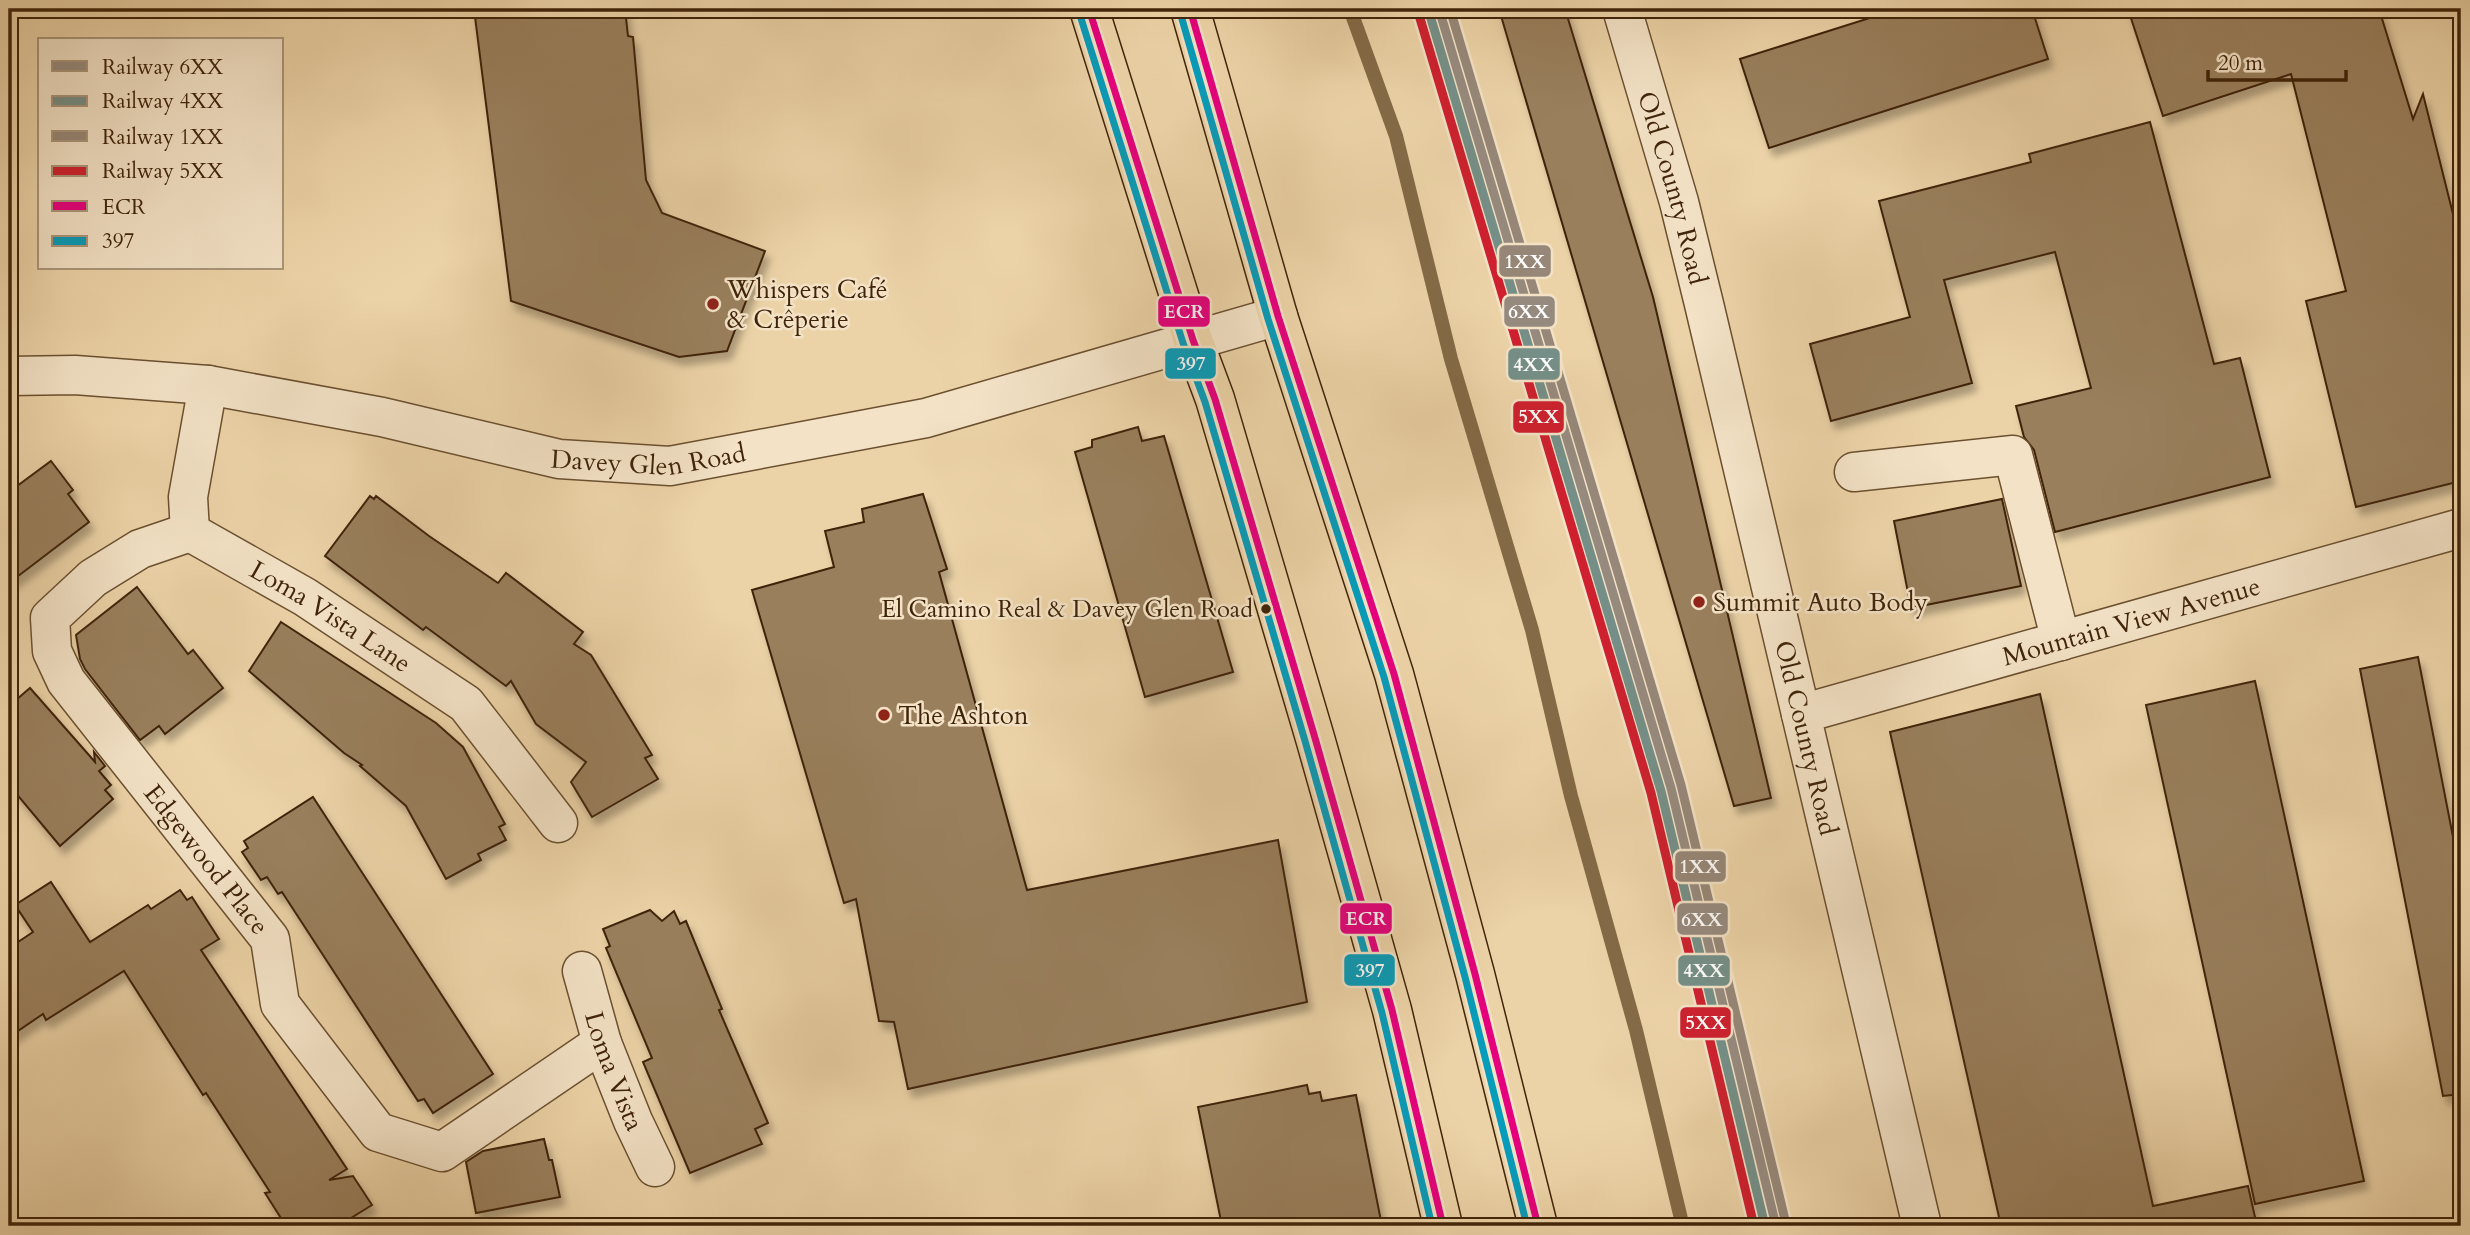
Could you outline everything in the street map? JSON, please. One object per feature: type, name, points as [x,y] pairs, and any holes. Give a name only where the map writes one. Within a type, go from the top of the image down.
[{"type":"main road","points":[[1089,9],[1193,340],[1215,399],[1270,583],[1392,1010],[1443,1226]]},
{"type":"main road","points":[[1190,9],[1278,316],[1394,674],[1475,974],[1538,1226]]},
{"type":"street","name":"Old County Road","points":[[1622,9],[1679,202],[1922,1226]]},
{"type":"street","name":"Davey Glen Road","points":[[9,376],[75,375],[208,385],[382,417],[559,459],[670,467],[926,418],[1278,316]]},
{"type":"street","points":[[190,532],[188,497],[208,385]]},
{"type":"street","points":[[1854,472],[2013,455],[2061,641]]},
{"type":"street","name":"Mountain View Avenue","points":[[1801,714],[2461,528]]},
{"type":"street","name":"Loma Vista Lane","points":[[190,532],[305,597],[466,704],[558,823]]},
{"type":"street","name":"Edgewood Place","points":[[190,532],[140,549],[93,578],[50,618],[52,651],[66,681],[270,939],[280,1004],[378,1132],[442,1152],[602,1043]]},
{"type":"street","name":"Loma Vista","points":[[582,971],[602,1043],[633,1121],[655,1167]]},
{"type":"building","points":[[474,9],[625,9],[628,36],[633,37],[646,180],[662,213],[765,251],[727,351],[679,357],[511,301]]},
{"type":"building","name":"Summit Auto Body","points":[[1499,9],[1565,9],[1653,297],[1771,798],[1734,806]]},
{"type":"building","points":[[1898,9],[2032,9],[2048,59],[1769,148],[1740,59]]},
{"type":"building","points":[[2128,9],[2379,9],[2413,119],[2423,94],[2461,246],[2461,481],[2356,507],[2306,301],[2346,291],[2291,74],[2163,116]]},
{"type":"building","points":[[2150,122],[2214,364],[2240,358],[2270,477],[2055,532],[2034,450],[2024,437],[2016,406],[2091,388],[2055,252],[1944,280],[1972,383],[1831,421],[1810,344],[1910,317],[1879,201],[2031,162],[2029,154]]},
{"type":"building","points":[[1138,427],[1142,441],[1164,436],[1233,672],[1145,697],[1075,452],[1092,447],[1092,440]]},
{"type":"building","points":[[51,461],[73,490],[68,494],[89,522],[9,583],[9,492]]},
{"type":"building","name":"The Ashton","points":[[923,494],[947,569],[939,572],[1027,890],[1278,840],[1307,1002],[908,1089],[894,1022],[879,1021],[856,899],[844,903],[752,590],[834,567],[825,531],[864,522],[862,509]]},
{"type":"building","points":[[370,496],[374,499],[376,496],[498,583],[506,573],[583,632],[574,644],[591,655],[652,755],[645,758],[658,779],[592,817],[571,782],[586,762],[536,724],[511,681],[506,686],[426,627],[423,630],[325,556]]},
{"type":"building","points":[[2002,499],[2021,586],[1911,608],[1894,521]]},
{"type":"building","points":[[137,587],[188,654],[193,650],[223,688],[165,734],[159,726],[140,740],[85,669],[80,659],[76,635]]},
{"type":"building","points":[[281,622],[436,723],[463,747],[505,824],[499,827],[506,840],[478,854],[481,860],[446,879],[406,806],[360,766],[362,765],[344,753],[249,671]]},
{"type":"building","points":[[2418,657],[2461,878],[2461,1094],[2443,1096],[2360,669]]},
{"type":"building","points":[[2255,681],[2364,1181],[2255,1204],[2146,705]]},
{"type":"building","points":[[30,688],[95,762],[94,752],[105,766],[99,771],[111,785],[105,790],[113,799],[60,846],[9,785],[9,706]]},
{"type":"building","points":[[2040,694],[2153,1206],[2248,1186],[2257,1226],[2001,1226],[1890,732]]},
{"type":"building","points":[[313,797],[493,1074],[433,1113],[424,1099],[418,1101],[282,892],[278,894],[267,877],[261,880],[242,852],[248,848],[244,841]]},
{"type":"building","points":[[51,882],[90,942],[148,905],[151,909],[180,890],[187,900],[192,897],[219,939],[201,950],[347,1169],[329,1180],[353,1176],[372,1205],[338,1226],[286,1226],[265,1193],[270,1192],[206,1093],[203,1095],[124,971],[46,1020],[43,1014],[9,1037],[9,948],[33,932],[15,905]]},
{"type":"building","points":[[650,910],[662,921],[674,911],[680,924],[686,921],[722,1009],[719,1010],[768,1123],[755,1129],[762,1144],[690,1173],[643,1062],[652,1058],[606,948],[610,946],[603,929]]},
{"type":"building","points":[[1307,1085],[1309,1094],[1320,1092],[1322,1101],[1356,1095],[1382,1226],[1222,1226],[1198,1107]]},
{"type":"building","points":[[544,1139],[549,1160],[552,1160],[560,1197],[476,1213],[466,1162],[483,1151]]},
{"type":"waterway","points":[[1350,9],[1396,136],[1451,359],[1532,630],[1571,796],[1636,1030],[1682,1223]]},
{"type":"rail line","name":"6XX","points":[[1439,9],[1671,788],[1776,1226]]},
{"type":"rail line","name":"1XX","points":[[1450,9],[1681,785],[1786,1224]]},
{"type":"rail line","name":"4XX","points":[[1429,12],[1661,791],[1765,1226]]},
{"type":"rail line","name":"5XX","points":[[1419,15],[1651,793],[1754,1226]]},
{"type":"transit line","name":"ECR","points":[[1089,9],[1193,340],[1215,399],[1315,738],[1392,1010],[1443,1226]]},
{"type":"transit line","name":"ECR","points":[[1190,9],[1278,316],[1394,674],[1475,974],[1538,1226]]},
{"type":"transit line","name":"397","points":[[1079,12],[1183,343],[1205,402],[1305,741],[1382,1013],[1432,1226]]},
{"type":"transit line","name":"397","points":[[1180,12],[1268,319],[1384,677],[1465,977],[1527,1226]]},
{"type":"place","name":"Whispers Café & Crêperie","points":[[713,304]]},
{"type":"place","name":"Summit Auto Body","points":[[1699,602]]},
{"type":"place","name":"El Camino Real & Davey Glen Road","points":[[1266,609]]},
{"type":"place","name":"The Ashton","points":[[884,715]]}]
